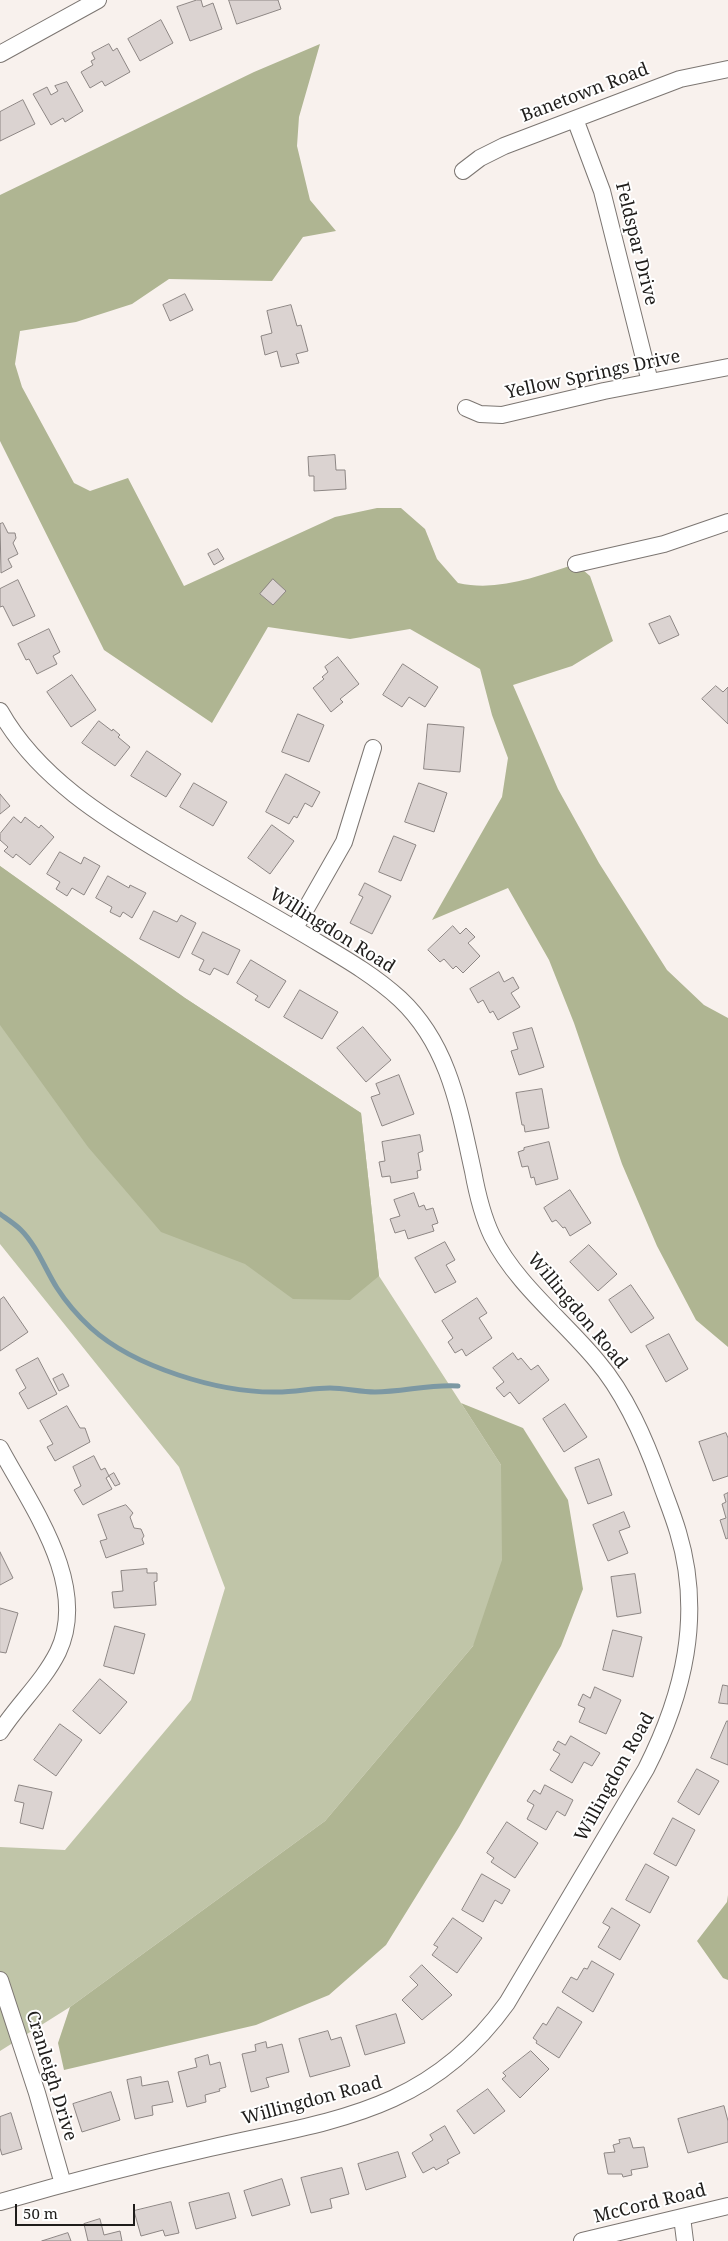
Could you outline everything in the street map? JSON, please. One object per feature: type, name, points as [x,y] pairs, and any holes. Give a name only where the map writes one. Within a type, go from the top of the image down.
[{"type":"street","points":[[0,54],[98,0]]},
{"type":"street","name":"Banetown Road","points":[[463,171],[492,151],[680,78],[728,69]]},
{"type":"street","name":"Feldspar Drive","points":[[575,119],[602,191],[650,382]]},
{"type":"street","name":"Yellow Springs Drive","points":[[466,408],[480,414],[502,415],[650,382],[728,367]]},
{"type":"street","points":[[576,564],[664,544],[728,522]]},
{"type":"street","name":"Willingdon Road","points":[[0,711],[20,742],[46,770],[88,805],[139,839],[295,928],[374,977],[419,1018],[447,1068],[456,1096],[480,1203],[494,1239],[519,1276],[600,1364],[626,1406],[654,1464],[679,1534],[689,1596],[690,1624],[684,1668],[673,1711],[646,1769],[522,1980],[492,2024],[470,2049],[446,2069],[403,2096],[351,2115],[64,2184],[0,2202]]},
{"type":"street","points":[[295,928],[344,842],[373,748]]},
{"type":"street","points":[[0,1448],[60,1562],[68,1597],[68,1614],[59,1650],[39,1682],[0,1732]]},
{"type":"street","name":"Cranleigh Drive","points":[[0,1980],[64,2184]]},
{"type":"street","name":"McCord Road","points":[[582,2241],[728,2206]]},
{"type":"street","points":[[682,2217],[684,2241]]},
{"type":"green space","points":[[320,44],[299,117],[297,146],[310,200],[336,231],[303,237],[272,281],[169,279],[132,304],[76,322],[20,331],[15,364],[22,387],[74,483],[90,491],[128,478],[184,586],[335,517],[377,508],[401,508],[425,529],[437,559],[458,583],[488,586],[503,584],[532,578],[576,564],[590,576],[613,641],[572,666],[513,685],[558,789],[599,863],[667,970],[704,1005],[728,1018],[728,1347],[696,1320],[657,1246],[622,1164],[574,1023],[549,960],[508,888],[432,920],[502,797],[508,758],[492,715],[480,669],[410,629],[350,639],[268,627],[212,723],[104,650],[0,441],[0,195],[254,72]]},
{"type":"green space","points":[[0,866],[185,998],[361,1113],[379,1276],[501,1465],[532,1570],[473,1646],[325,1821],[70,2007],[0,2051],[0,1847],[65,1850],[191,1700],[225,1588],[179,1467],[0,1244]]},
{"type":"green space","points":[[0,866],[185,998],[361,1113],[379,1276],[350,1300],[293,1299],[245,1264],[161,1232],[88,1147],[0,1025]]},
{"type":"green space","points":[[461,1403],[523,1428],[568,1500],[583,1589],[561,1646],[459,1827],[386,1945],[329,1995],[256,2025],[64,2070],[58,2043],[70,2007],[325,1821],[473,1646],[502,1560],[501,1465]]},
{"type":"green space","points":[[728,1895],[728,1980],[723,1978],[697,1941],[727,1902]]},
{"type":"building","points":[[201,0],[203,7],[213,3],[222,29],[190,41],[177,7]]},
{"type":"building","points":[[229,0],[278,0],[281,9],[237,24]]},
{"type":"building","points":[[161,20],[173,43],[140,61],[128,39]]},
{"type":"building","points":[[109,44],[113,51],[117,48],[130,72],[105,86],[102,81],[90,88],[81,72],[93,65],[91,61],[95,59],[92,53]]},
{"type":"building","points":[[67,82],[83,111],[65,122],[63,118],[51,125],[33,94],[47,87],[51,95],[58,91],[55,86]]},
{"type":"building","points":[[23,100],[35,124],[0,141],[0,112]]},
{"type":"building","points":[[185,294],[193,310],[170,321],[163,305]]},
{"type":"building","points":[[291,305],[297,326],[301,325],[308,351],[296,354],[299,363],[281,367],[277,351],[265,355],[261,336],[272,333],[267,311]]},
{"type":"building","points":[[335,455],[336,470],[345,470],[346,489],[314,491],[314,476],[309,476],[308,457]]},
{"type":"building","points":[[3,523],[8,533],[15,533],[16,538],[13,543],[18,554],[8,559],[12,567],[1,573],[0,524]]},
{"type":"building","points":[[218,549],[224,559],[214,565],[208,554]]},
{"type":"building","points":[[273,579],[286,591],[273,605],[260,594]]},
{"type":"building","points":[[18,580],[35,616],[13,626],[3,606],[0,607],[0,589]]},
{"type":"building","points":[[670,616],[679,635],[659,644],[649,624]]},
{"type":"building","points":[[49,629],[60,652],[53,656],[57,664],[37,674],[29,659],[26,660],[18,644]]},
{"type":"building","points":[[338,657],[359,684],[340,699],[343,702],[331,712],[313,688],[324,679],[322,677],[328,672],[325,667]]},
{"type":"building","points":[[403,664],[438,687],[425,707],[409,697],[402,707],[383,695]]},
{"type":"building","points":[[72,675],[96,710],[71,727],[47,692]]},
{"type":"building","points":[[716,686],[723,692],[728,687],[728,724],[702,699]]},
{"type":"building","points":[[298,714],[324,725],[309,762],[282,752]]},
{"type":"building","points":[[99,721],[112,731],[113,729],[120,735],[118,737],[130,747],[115,766],[82,743]]},
{"type":"building","points":[[428,724],[464,727],[460,772],[424,769]]},
{"type":"building","points":[[147,751],[181,774],[166,797],[131,776]]},
{"type":"building","points":[[286,774],[320,792],[312,807],[305,803],[297,818],[294,816],[289,824],[266,812]]},
{"type":"building","points":[[194,783],[227,802],[213,826],[180,807]]},
{"type":"building","points":[[419,783],[447,793],[434,832],[405,822]]},
{"type":"building","points":[[0,794],[10,806],[0,814]]},
{"type":"building","points":[[14,817],[21,823],[25,817],[39,828],[41,825],[54,837],[30,865],[16,854],[13,858],[4,851],[8,847],[0,840],[0,834]]},
{"type":"building","points":[[272,825],[294,841],[270,874],[248,858]]},
{"type":"building","points":[[394,836],[416,845],[401,881],[379,872]]},
{"type":"building","points":[[60,852],[81,864],[84,857],[100,866],[84,895],[72,888],[67,896],[56,889],[60,882],[47,874]]},
{"type":"building","points":[[108,876],[129,888],[130,885],[146,893],[132,918],[123,912],[120,917],[110,912],[112,907],[96,898]]},
{"type":"building","points":[[365,883],[391,896],[372,934],[350,923],[363,897],[359,895]]},
{"type":"building","points":[[154,911],[177,922],[181,915],[196,923],[179,958],[140,939]]},
{"type":"building","points":[[453,926],[460,934],[466,928],[475,937],[468,943],[480,956],[463,973],[456,966],[453,969],[444,959],[440,962],[428,950]]},
{"type":"building","points":[[203,932],[240,950],[228,975],[214,968],[210,975],[199,970],[204,960],[192,954]]},
{"type":"building","points":[[251,960],[286,981],[269,1008],[255,1000],[258,996],[237,983]]},
{"type":"building","points":[[499,972],[504,982],[513,977],[519,988],[511,993],[520,1007],[498,1020],[493,1011],[490,1013],[483,1000],[478,1003],[470,989]]},
{"type":"building","points":[[300,990],[338,1012],[322,1039],[284,1017]]},
{"type":"building","points":[[363,1027],[391,1060],[366,1082],[337,1048]]},
{"type":"building","points":[[532,1028],[544,1067],[519,1075],[511,1051],[518,1049],[513,1033]]},
{"type":"building","points":[[399,1075],[414,1114],[382,1126],[371,1097],[380,1094],[376,1084]]},
{"type":"building","points":[[542,1089],[549,1128],[525,1132],[516,1093]]},
{"type":"building","points":[[420,1135],[423,1151],[418,1153],[421,1170],[417,1171],[418,1178],[391,1183],[390,1176],[382,1177],[379,1162],[385,1161],[382,1142]]},
{"type":"building","points":[[549,1142],[558,1179],[536,1185],[534,1177],[531,1178],[528,1166],[522,1167],[518,1152],[524,1150],[524,1148]]},
{"type":"building","points":[[570,1190],[591,1223],[570,1236],[565,1227],[563,1228],[556,1220],[552,1222],[544,1208]]},
{"type":"building","points":[[414,1193],[419,1207],[424,1205],[426,1210],[433,1208],[438,1223],[432,1225],[434,1231],[408,1239],[405,1230],[395,1233],[390,1219],[400,1216],[394,1200]]},
{"type":"building","points":[[445,1242],[455,1260],[446,1265],[456,1282],[435,1293],[415,1258]]},
{"type":"building","points":[[589,1245],[617,1274],[598,1291],[570,1262]]},
{"type":"building","points":[[631,1285],[654,1318],[631,1333],[609,1300]]},
{"type":"building","points":[[4,1297],[28,1332],[0,1351],[0,1300]]},
{"type":"building","points":[[477,1298],[487,1313],[479,1318],[492,1338],[466,1356],[462,1349],[455,1353],[448,1342],[453,1338],[442,1321]]},
{"type":"building","points":[[669,1334],[688,1369],[666,1382],[646,1346]]},
{"type":"building","points":[[513,1353],[518,1360],[521,1358],[531,1370],[538,1365],[549,1380],[519,1404],[510,1392],[504,1397],[496,1388],[504,1382],[493,1368]]},
{"type":"building","points":[[38,1358],[57,1394],[28,1409],[19,1393],[26,1388],[16,1370]]},
{"type":"building","points":[[63,1374],[69,1386],[59,1391],[53,1379]]},
{"type":"building","points":[[565,1404],[587,1437],[564,1452],[543,1419]]},
{"type":"building","points":[[67,1406],[80,1428],[85,1428],[90,1442],[55,1461],[47,1447],[53,1444],[40,1421]]},
{"type":"building","points":[[726,1433],[728,1438],[728,1476],[713,1481],[699,1442]]},
{"type":"building","points":[[94,1456],[101,1470],[105,1468],[109,1476],[106,1478],[112,1489],[83,1505],[74,1490],[81,1486],[73,1467]]},
{"type":"building","points":[[599,1459],[612,1495],[588,1504],[575,1468]]},
{"type":"building","points":[[114,1473],[120,1484],[115,1486],[109,1476]]},
{"type":"building","points":[[728,1493],[728,1538],[726,1539],[720,1520],[726,1518],[722,1504],[726,1502],[724,1495]]},
{"type":"building","points":[[126,1505],[133,1513],[130,1517],[134,1528],[141,1529],[144,1536],[142,1539],[144,1544],[106,1558],[100,1541],[107,1539],[98,1515]]},
{"type":"building","points":[[624,1512],[630,1527],[619,1531],[628,1553],[608,1561],[593,1525]]},
{"type":"building","points":[[0,1552],[13,1578],[0,1585]]},
{"type":"building","points":[[147,1569],[147,1573],[157,1573],[157,1581],[154,1582],[156,1605],[114,1608],[112,1592],[123,1591],[121,1571]]},
{"type":"building","points":[[635,1574],[641,1613],[617,1617],[611,1577]]},
{"type":"building","points":[[0,1608],[18,1613],[6,1653],[0,1652]]},
{"type":"building","points":[[115,1626],[145,1634],[134,1674],[104,1666]]},
{"type":"building","points":[[613,1630],[642,1637],[633,1677],[603,1670]]},
{"type":"building","points":[[100,1679],[127,1702],[100,1734],[73,1711]]},
{"type":"building","points":[[723,1685],[728,1686],[728,1704],[719,1703]]},
{"type":"building","points":[[595,1687],[621,1700],[606,1734],[579,1722],[585,1708],[578,1705],[583,1694],[590,1698]]},
{"type":"building","points":[[728,1721],[728,1765],[711,1758]]},
{"type":"building","points":[[60,1724],[82,1740],[56,1776],[34,1760]]},
{"type":"building","points":[[571,1736],[600,1753],[592,1766],[584,1762],[572,1783],[550,1770],[560,1754],[553,1750],[558,1741],[565,1745]]},
{"type":"building","points":[[697,1769],[719,1781],[699,1815],[678,1802]]},
{"type":"building","points":[[19,1785],[52,1792],[43,1829],[20,1823],[24,1803],[15,1801]]},
{"type":"building","points":[[545,1785],[573,1800],[565,1816],[557,1811],[546,1830],[527,1819],[534,1805],[527,1801],[534,1790],[540,1794]]},
{"type":"building","points":[[673,1818],[695,1830],[676,1866],[654,1854]]},
{"type":"building","points":[[507,1822],[538,1843],[515,1878],[491,1862],[494,1858],[487,1853]]},
{"type":"building","points":[[646,1864],[669,1877],[650,1913],[626,1900]]},
{"type":"building","points":[[482,1874],[510,1890],[502,1904],[495,1900],[483,1922],[462,1910]]},
{"type":"building","points":[[612,1908],[640,1925],[620,1960],[598,1947],[610,1927],[603,1923]]},
{"type":"building","points":[[453,1918],[482,1938],[457,1973],[432,1955],[438,1947],[434,1945]]},
{"type":"building","points":[[592,1961],[614,1974],[593,2012],[562,1992],[571,1977],[577,1980],[584,1968],[587,1969]]},
{"type":"building","points":[[422,1965],[452,1995],[422,2020],[402,2000],[418,1985],[410,1977]]},
{"type":"building","points":[[558,2007],[582,2022],[559,2058],[536,2043],[537,2041],[533,2038],[543,2023],[546,2025]]},
{"type":"building","points":[[396,2014],[405,2043],[365,2055],[356,2026]]},
{"type":"building","points":[[328,2031],[331,2040],[341,2037],[350,2066],[310,2077],[299,2039]]},
{"type":"building","points":[[266,2042],[267,2048],[282,2044],[289,2072],[266,2078],[269,2087],[251,2092],[242,2054],[256,2051],[255,2045]]},
{"type":"building","points":[[531,2051],[549,2069],[520,2098],[502,2079],[506,2076],[503,2073]]},
{"type":"building","points":[[208,2055],[210,2065],[220,2062],[226,2087],[219,2089],[220,2091],[205,2095],[206,2102],[187,2107],[178,2072],[197,2067],[195,2059]]},
{"type":"building","points":[[141,2077],[142,2086],[168,2081],[173,2102],[152,2106],[153,2115],[135,2119],[127,2080]]},
{"type":"building","points":[[488,2089],[505,2111],[474,2134],[457,2111]]},
{"type":"building","points":[[111,2092],[120,2120],[82,2132],[73,2104]]},
{"type":"building","points":[[724,2106],[728,2121],[728,2142],[688,2153],[678,2119]]},
{"type":"building","points":[[11,2113],[22,2149],[2,2155],[0,2148],[0,2117]]},
{"type":"building","points":[[445,2126],[460,2153],[447,2160],[449,2163],[436,2170],[434,2167],[423,2173],[412,2153],[433,2140],[430,2135]]},
{"type":"building","points":[[630,2138],[633,2148],[644,2147],[648,2167],[631,2170],[632,2175],[623,2177],[622,2174],[608,2174],[604,2153],[615,2152],[613,2145],[620,2143],[619,2140]]},
{"type":"building","points":[[398,2152],[406,2177],[366,2190],[358,2164]]},
{"type":"building","points":[[342,2168],[349,2194],[330,2199],[332,2208],[311,2213],[301,2178]]},
{"type":"building","points":[[282,2179],[290,2205],[252,2216],[244,2191]]},
{"type":"building","points":[[229,2193],[236,2218],[196,2229],[189,2203]]},
{"type":"building","points":[[171,2202],[179,2233],[165,2236],[163,2230],[141,2236],[134,2211]]},
{"type":"building","points":[[100,2219],[104,2235],[120,2231],[122,2241],[88,2241],[84,2224]]},
{"type":"building","points":[[68,2233],[71,2241],[42,2241]]},
{"type":"waterway","points":[[0,1214],[27,1236],[72,1309],[91,1328],[130,1355],[153,1366],[204,1382],[254,1391],[284,1392],[330,1388],[375,1392],[437,1386],[458,1386]]}]
